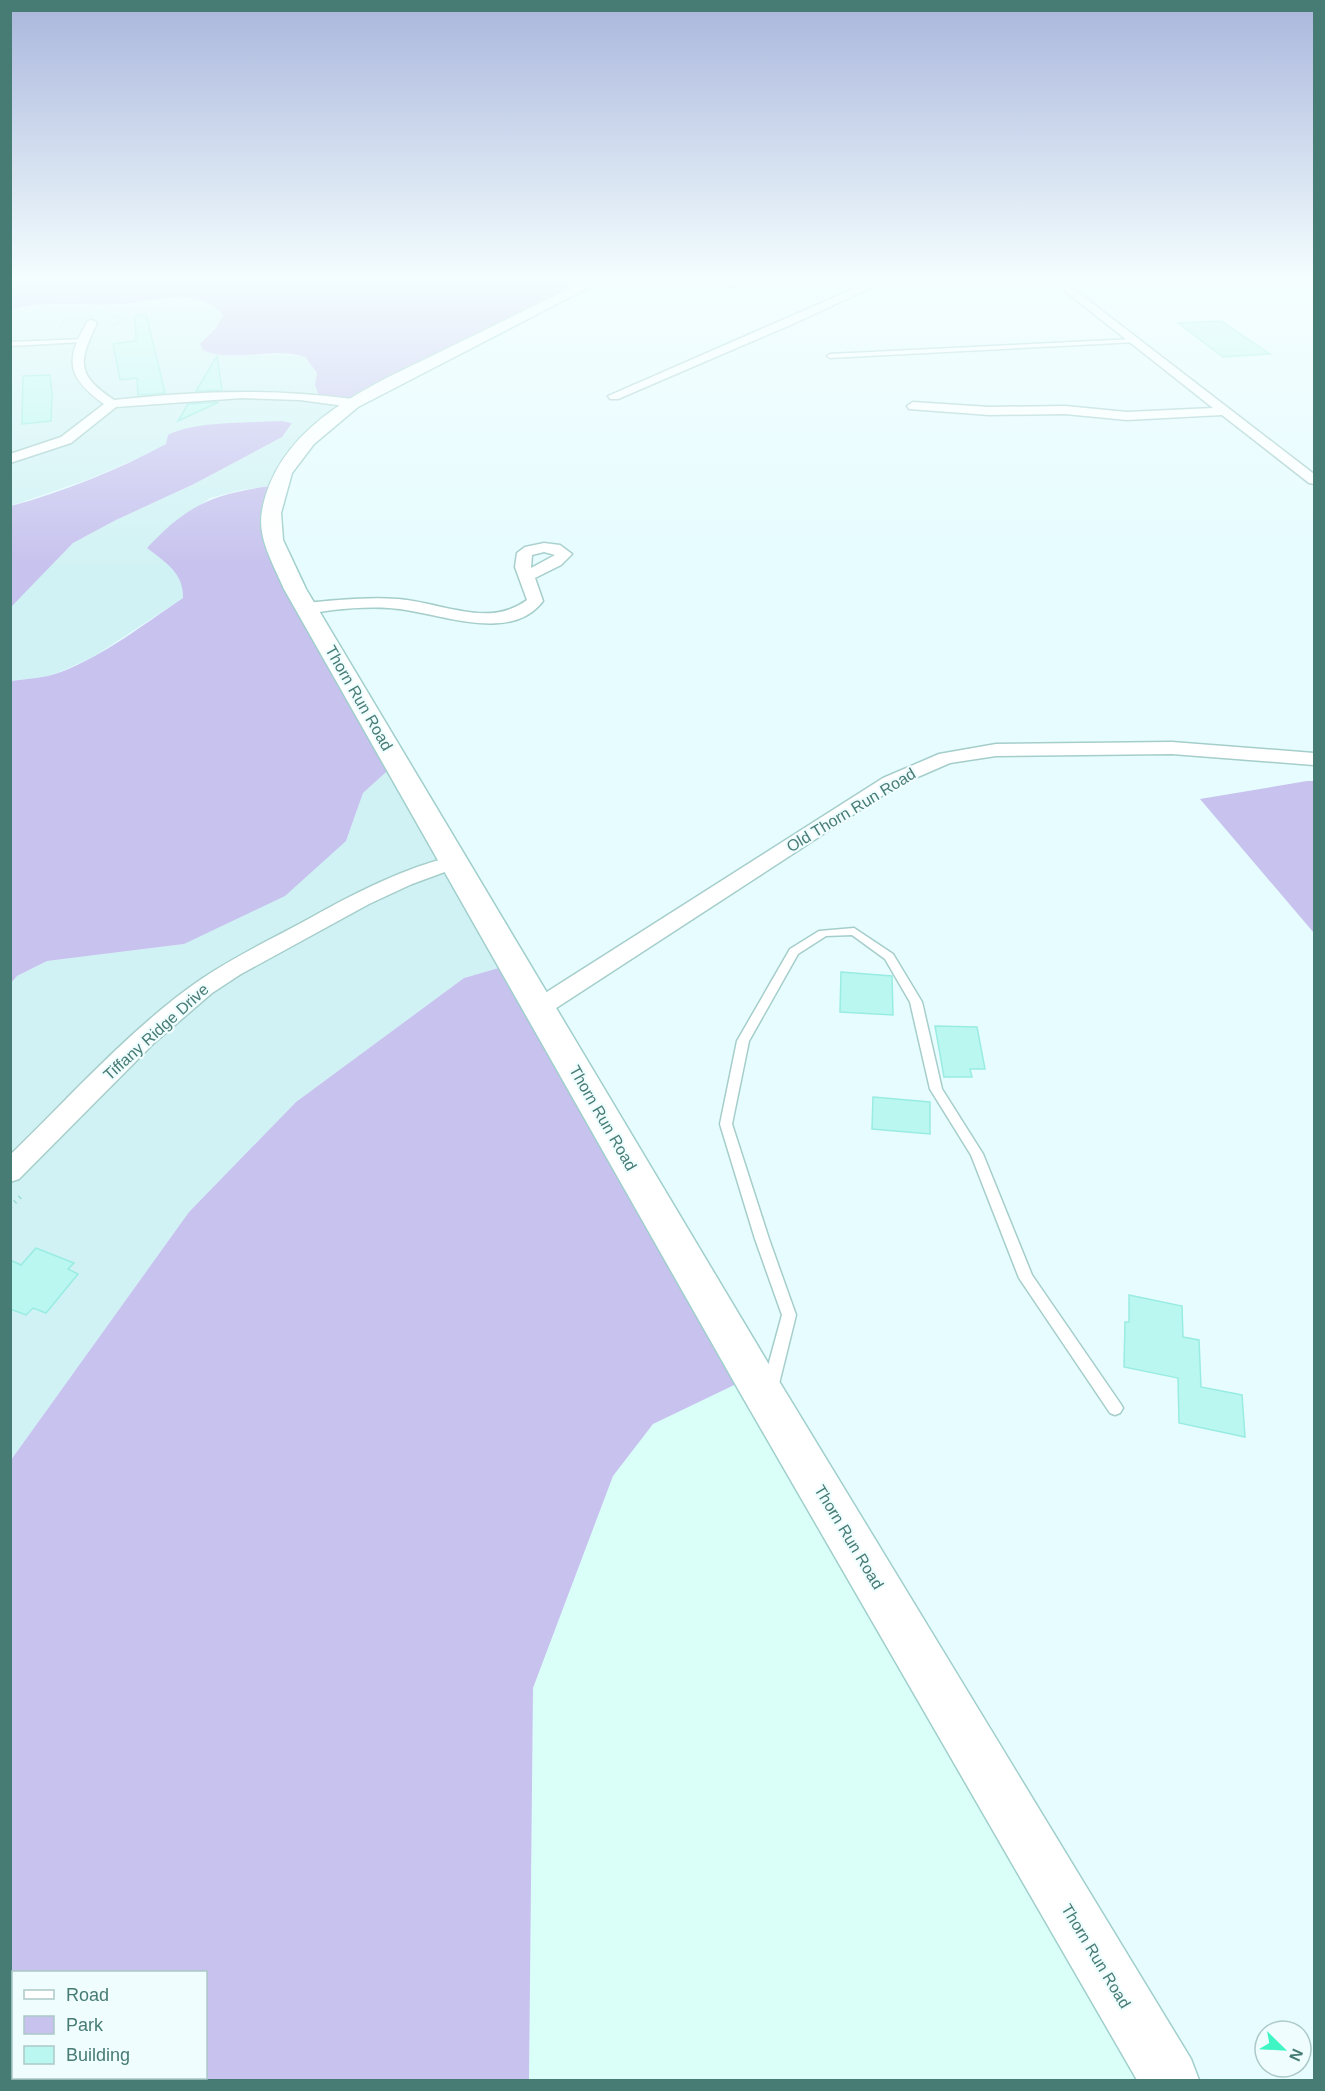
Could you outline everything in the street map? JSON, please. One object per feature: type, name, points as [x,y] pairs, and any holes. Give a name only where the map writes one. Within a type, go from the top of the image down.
[{"type":"street","points":[[81,374],[88,384],[112,404]]},
{"type":"street","name":"Thorn Run Road","points":[[410,374],[352,403],[308,440],[288,463],[273,500],[270,526],[286,573],[767,1398],[1170,2080]]},
{"type":"street","points":[[614,396],[667,374]]},
{"type":"street","points":[[1177,374],[1314,480]]},
{"type":"street","points":[[10,459],[66,440],[112,404],[242,394],[300,396],[352,403]]},
{"type":"street","points":[[913,406],[989,411],[1065,410],[1127,416],[1225,411]]},
{"type":"street","points":[[306,608],[350,602],[405,604],[454,615],[492,618],[516,614],[534,601],[526,576]]},
{"type":"street","name":"Old Thorn Run Road","points":[[539,1008],[890,782],[946,758],[996,750],[1117,748],[1199,749],[1314,759]]},
{"type":"street","name":"Tiffany Ridge Drive","points":[[10,1172],[146,1037],[204,988],[233,969],[361,899],[405,879],[454,862]]},
{"type":"lane","points":[[767,1398],[789,1315],[762,1239],[726,1124],[743,1041],[794,952],[823,933],[854,931],[888,957],[916,1002],[936,1089],[977,1154],[1026,1278],[1115,1407]]},
{"type":"shaded area","points":[[11,374],[317,374],[315,385],[352,403],[308,440],[278,485],[241,490],[210,498],[147,548],[172,567],[184,585],[183,598],[93,657],[44,677],[11,681],[10,607],[73,543],[116,520],[194,484],[282,437],[292,423],[281,421],[197,427],[150,453],[89,479],[11,506]]},
{"type":"shaded area","points":[[396,763],[513,964],[464,978],[296,1102],[189,1212],[11,1460],[11,983],[17,976],[47,961],[184,944],[346,841],[363,793]]},
{"type":"shaded area","points":[[753,1376],[1170,2080],[529,2080],[533,1688],[613,1476],[653,1424]]},
{"type":"green space","points":[[317,374],[410,374],[352,403],[320,399],[315,385]]},
{"type":"green space","points":[[281,421],[292,423],[282,437],[194,484],[116,520],[73,543],[11,607],[11,506],[70,487],[148,454],[166,444],[168,435],[179,430],[207,425]]},
{"type":"green space","points":[[278,485],[270,526],[396,763],[363,793],[346,841],[285,896],[184,944],[47,961],[17,976],[11,983],[11,681],[49,676],[77,665],[124,638],[183,598],[177,575],[167,563],[147,548],[177,520],[205,502],[237,492]]},
{"type":"green space","points":[[1314,781],[1314,933],[1200,799]]},
{"type":"green space","points":[[513,964],[753,1376],[653,1424],[613,1476],[533,1688],[529,2080],[11,2080],[11,1460],[189,1212],[296,1102],[464,978]]},
{"type":"building","points":[[119,374],[160,374],[165,393],[138,395],[137,378],[120,380]]},
{"type":"building","points":[[206,374],[220,374],[222,390],[196,391]]},
{"type":"building","points":[[50,375],[51,421],[22,424],[23,376]]},
{"type":"building","points":[[219,402],[178,421],[188,404]]},
{"type":"building","points":[[841,972],[892,976],[893,1015],[840,1012]]},
{"type":"building","points":[[935,1026],[977,1027],[985,1069],[970,1069],[972,1077],[944,1077]]},
{"type":"building","points":[[873,1097],[930,1102],[930,1134],[872,1129]]},
{"type":"building","points":[[36,1248],[74,1263],[68,1269],[78,1274],[46,1313],[33,1308],[26,1315],[10,1309],[10,1260],[21,1265]]},
{"type":"building","points":[[1129,1295],[1182,1306],[1183,1337],[1199,1340],[1201,1387],[1242,1395],[1245,1437],[1179,1423],[1178,1378],[1124,1367],[1125,1322],[1129,1322]]}]
